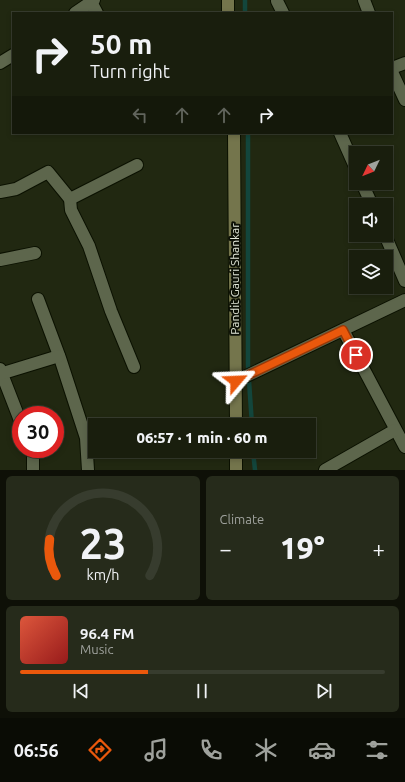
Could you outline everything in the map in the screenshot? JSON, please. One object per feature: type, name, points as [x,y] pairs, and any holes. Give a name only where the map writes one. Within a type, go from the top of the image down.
[{"type":"street","points":[[228,0],[228,12]]},
{"type":"street","points":[[364,0],[369,12]]},
{"type":"street","points":[[76,12],[92,1],[98,12]]},
{"type":"street","points":[[277,1],[282,12]]},
{"type":"street","points":[[0,63],[12,56]]},
{"type":"street","points":[[393,68],[405,63]]},
{"type":"street","points":[[393,74],[405,100]]},
{"type":"street","name":"Pandit Gauri Shankar","points":[[235,134],[236,418]]},
{"type":"street","points":[[340,134],[349,153]]},
{"type":"street","points":[[70,199],[137,165]]},
{"type":"street","points":[[0,192],[16,189],[48,172],[70,199],[71,210],[89,246],[111,311],[134,367]]},
{"type":"street","points":[[388,242],[405,281]]},
{"type":"street","points":[[0,260],[35,253]]},
{"type":"street","points":[[38,299],[88,433]]},
{"type":"street","points":[[236,381],[405,300]]},
{"type":"street","points":[[343,330],[405,447]]},
{"type":"street","points":[[14,406],[1,372],[59,356]]},
{"type":"street","points":[[326,470],[395,430]]},
{"type":"street","points":[[32,458],[33,470]]},
{"type":"street","points":[[88,470],[89,458]]},
{"type":"street","points":[[236,458],[236,470]]},
{"type":"waterway","points":[[245,0],[245,12]]},
{"type":"waterway","points":[[248,134],[248,366],[252,418]]},
{"type":"waterway","points":[[254,458],[255,470]]},
{"type":"route","points":[[236,381],[343,330],[356,355]]}]
